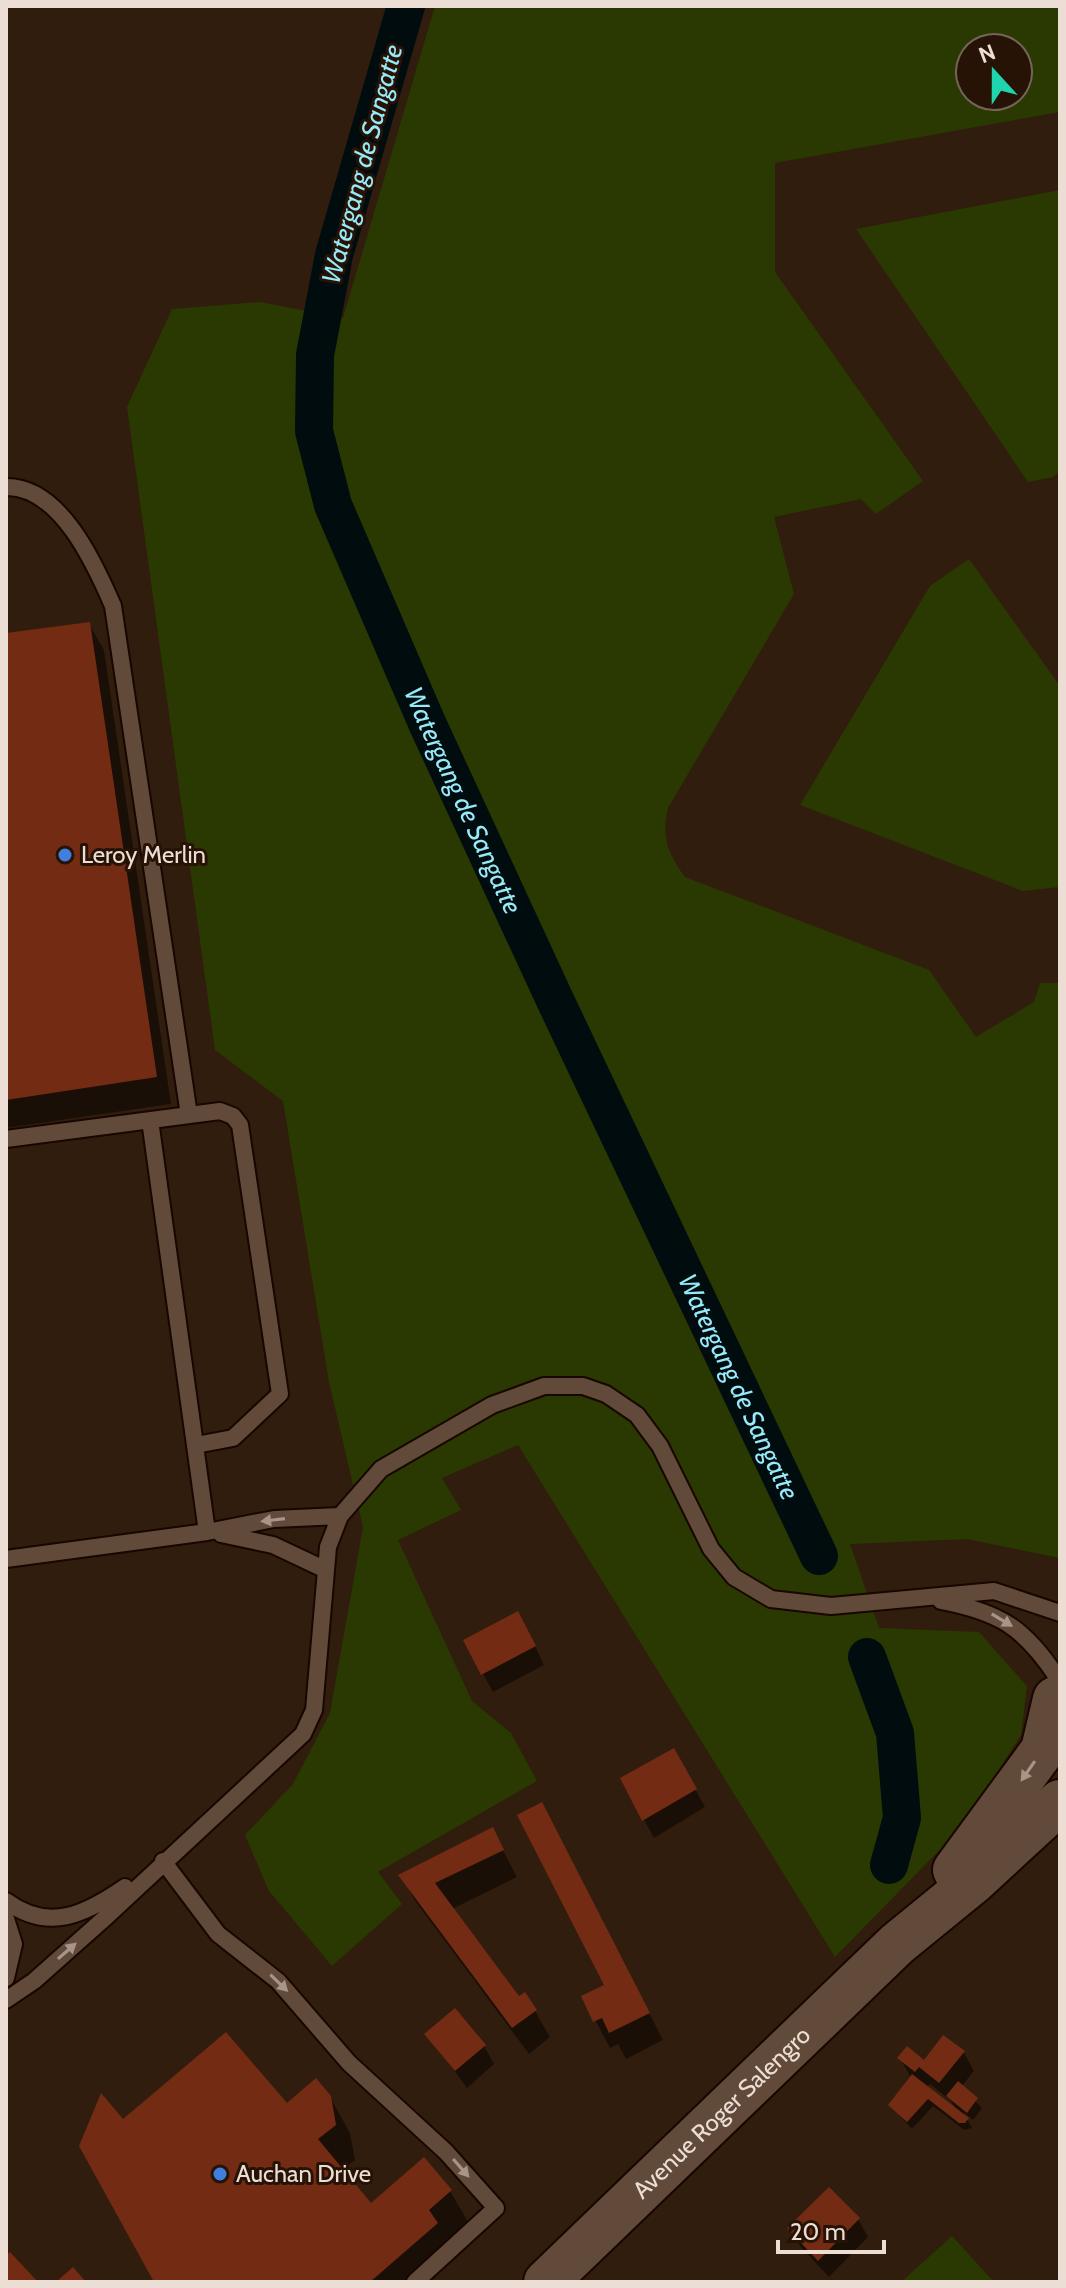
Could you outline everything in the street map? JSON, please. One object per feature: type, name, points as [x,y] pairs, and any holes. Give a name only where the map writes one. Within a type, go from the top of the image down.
[{"type":"main road","name":"Avenue Roger Salengro","points":[[897,1944],[1034,1763],[1048,1734],[1058,1691]]},
{"type":"main road","name":"Avenue Roger Salengro","points":[[546,2282],[897,1944],[973,1882],[1060,1802]]},
{"type":"lane","points":[[6,487],[17,487],[43,501],[70,525],[92,556],[113,606],[189,1115]]},
{"type":"lane","points":[[6,1139],[220,1111],[233,1116],[240,1125],[280,1394],[233,1438],[196,1445]]},
{"type":"lane","points":[[150,1120],[207,1532]]},
{"type":"lane","points":[[6,2000],[34,1981],[293,1745],[310,1723],[314,1710],[326,1570],[332,1531],[340,1516],[381,1469],[492,1405],[528,1389],[564,1384],[583,1386],[606,1394],[637,1415],[660,1446],[711,1549],[734,1577],[771,1599],[813,1605],[927,1599],[994,1591],[1060,1613]]},
{"type":"lane","points":[[6,1559],[207,1532],[274,1519],[340,1516]]},
{"type":"lane","points":[[207,1532],[273,1545],[326,1570]]},
{"type":"lane","points":[[927,1599],[998,1615],[1034,1645],[1058,1691]]},
{"type":"lane","points":[[6,1901],[40,1919],[78,1916],[162,1863]]},
{"type":"lane","points":[[162,1863],[218,1934],[278,1981],[349,2063],[446,2152],[496,2208],[415,2282]]},
{"type":"lane","points":[[6,1919],[14,1944],[6,1978]]},
{"type":"green space","points":[[435,6],[1060,6],[1060,112],[775,163],[775,272],[923,481],[876,514],[861,499],[774,517],[794,594],[668,808],[666,818],[668,845],[685,877],[929,970],[976,1037],[1034,1002],[1040,983],[1060,983],[1060,1558],[967,1539],[850,1544],[879,1628],[979,1632],[1027,1686],[1021,1735],[962,1827],[835,1957],[518,1445],[442,1478],[461,1510],[398,1540],[472,1701],[511,1733],[537,1781],[378,1872],[402,1904],[332,1966],[269,1891],[245,1835],[293,1784],[330,1713],[363,1527],[329,1382],[283,1101],[215,1050],[127,407],[172,309],[260,302],[343,318]]},
{"type":"green space","points":[[1060,190],[1060,471],[1053,477],[1028,482],[856,229]]},
{"type":"green space","points":[[969,559],[1060,686],[1060,887],[1023,891],[800,805],[930,586]]},
{"type":"green space","points":[[952,2236],[994,2282],[901,2282]]},
{"type":"building","name":"Leroy Merlin","points":[[90,622],[157,1077],[6,1100],[6,633]]},
{"type":"building","points":[[518,1611],[536,1646],[481,1675],[463,1640]]},
{"type":"building","points":[[674,1748],[697,1789],[642,1821],[620,1778]]},
{"type":"building","points":[[542,1802],[650,2013],[609,2033],[602,2018],[593,2022],[581,1996],[604,1985],[517,1815]]},
{"type":"building","points":[[493,1827],[504,1850],[435,1883],[519,1996],[525,1992],[537,2010],[512,2028],[398,1875]]},
{"type":"building","points":[[455,2008],[486,2045],[455,2071],[424,2034]]},
{"type":"building","name":"Auchan Drive","points":[[226,2032],[287,2103],[316,2078],[331,2096],[336,2125],[318,2139],[371,2203],[424,2157],[452,2190],[429,2210],[438,2223],[370,2282],[154,2282],[79,2146],[101,2093],[123,2119]]},
{"type":"building","points":[[943,2035],[965,2051],[939,2083],[919,2067],[915,2072],[897,2058],[907,2046],[924,2060]]},
{"type":"building","points":[[912,2074],[969,2118],[965,2123],[959,2123],[928,2099],[907,2122],[888,2105]]},
{"type":"building","points":[[958,2081],[978,2098],[967,2113],[946,2096]]},
{"type":"building","points":[[829,2187],[860,2218],[818,2261],[787,2228]]},
{"type":"building","points":[[10,2252],[38,2282],[6,2282],[6,2256]]},
{"type":"building","points":[[73,2267],[86,2282],[56,2282]]},
{"type":"waterway","name":"Watergang de Sangatte","points":[[406,6],[334,255],[315,355],[314,431],[333,505],[427,723],[555,1000],[819,1556]]},
{"type":"waterway","points":[[867,1657],[895,1733],[902,1818],[889,1865]]},
{"type":"place","name":"Leroy Merlin","points":[[65,855]]},
{"type":"place","name":"Auchan Drive","points":[[220,2174]]}]
